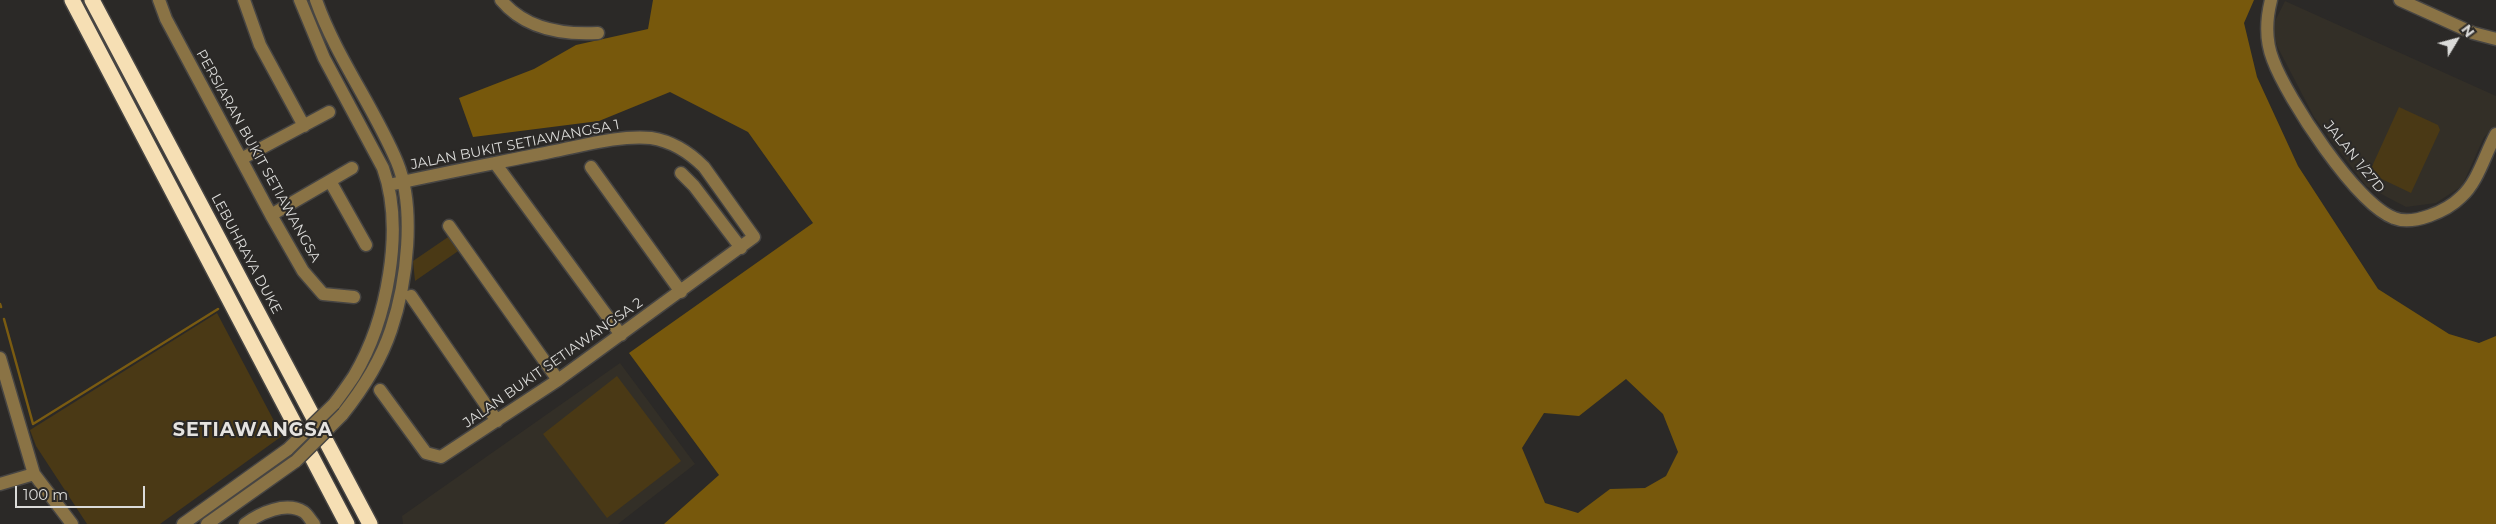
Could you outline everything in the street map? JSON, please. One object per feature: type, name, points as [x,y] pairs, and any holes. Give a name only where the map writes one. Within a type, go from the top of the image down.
[{"type":"highway","points":[[62,0],[69,12],[93,40]]},
{"type":"highway","points":[[72,0],[348,524]]},
{"type":"highway","name":"LEBUHRAYA DUKE","points":[[93,0],[370,524]]},
{"type":"street","name":"PERSIARAN BUKIT SETIAWANGSA","points":[[159,0],[166,19],[270,216],[303,271],[323,294],[354,297]]},
{"type":"street","points":[[244,0],[260,45],[304,126]]},
{"type":"street","points":[[183,524],[288,449],[334,404],[354,375],[376,327],[385,289],[393,239],[389,185],[383,168],[324,58],[300,0]]},
{"type":"street","points":[[207,524],[296,461],[342,415],[359,394],[391,330],[402,286],[408,225],[404,182],[397,162],[316,0]]},
{"type":"street","points":[[501,0],[513,14],[549,30],[580,34],[598,33]]},
{"type":"street","name":"JALAN 1/27D","points":[[2271,0],[2267,31],[2273,59],[2301,115],[2344,173],[2375,206],[2393,218],[2403,220],[2424,217],[2453,204],[2462,196],[2476,175],[2496,134]]},
{"type":"street","points":[[2400,0],[2473,33],[2496,39]]},
{"type":"street","points":[[241,159],[329,112]]},
{"type":"street","name":"JALAN BUKIT SETIAWANGSA 1","points":[[389,185],[623,139],[653,138],[680,148],[694,157],[754,235]]},
{"type":"street","points":[[495,163],[621,335]]},
{"type":"street","points":[[591,167],[681,292]]},
{"type":"street","points":[[270,216],[352,168]]},
{"type":"street","points":[[681,173],[694,186],[741,248]]},
{"type":"street","points":[[330,181],[366,246]]},
{"type":"street","points":[[449,226],[558,380]]},
{"type":"street","name":"JALAN BUKIT SETIAWANGSA 2","points":[[380,390],[428,455],[444,455],[558,380],[741,248],[753,239],[754,235]]},
{"type":"street","points":[[411,296],[497,421]]},
{"type":"street","points":[[0,358],[5,397],[34,474],[72,524]]},
{"type":"street","points":[[0,484],[34,474]]},
{"type":"street","points":[[245,524],[260,513],[288,508],[304,512],[314,524]]},
{"type":"shaded area","points":[[653,0],[2254,0],[2244,23],[2257,77],[2298,166],[2378,289],[2449,334],[2479,343],[2496,336],[2496,524],[664,524],[719,475],[629,353],[813,223],[748,132],[670,92],[599,121],[473,137],[459,98],[534,69],[576,45],[648,29]],"holes":[[[1626,379],[1663,414],[1678,452],[1666,476],[1645,488],[1610,489],[1578,513],[1545,503],[1522,448],[1544,413],[1579,416]]]},
{"type":"shaded area","points":[[2285,1],[2496,96],[2496,126],[2484,137],[2462,186],[2436,203],[2406,207],[2366,186],[2314,117],[2277,46],[2272,27]]},
{"type":"shaded area","points":[[2399,107],[2438,125],[2440,130],[2411,193],[2369,173]]},
{"type":"shaded area","points":[[454,233],[464,247],[415,281],[413,261]]},
{"type":"shaded area","points":[[217,313],[282,436],[160,524],[87,524],[36,446],[30,430]]},
{"type":"shaded area","points":[[620,363],[695,464],[618,524],[403,524],[402,516]]},
{"type":"shaded area","points":[[617,376],[681,461],[607,518],[543,434]]},
{"type":"waterway","points":[[4,319],[33,424],[218,309]]},
{"type":"district","name":"SETIAWANGSA","points":[[253,430]]}]
